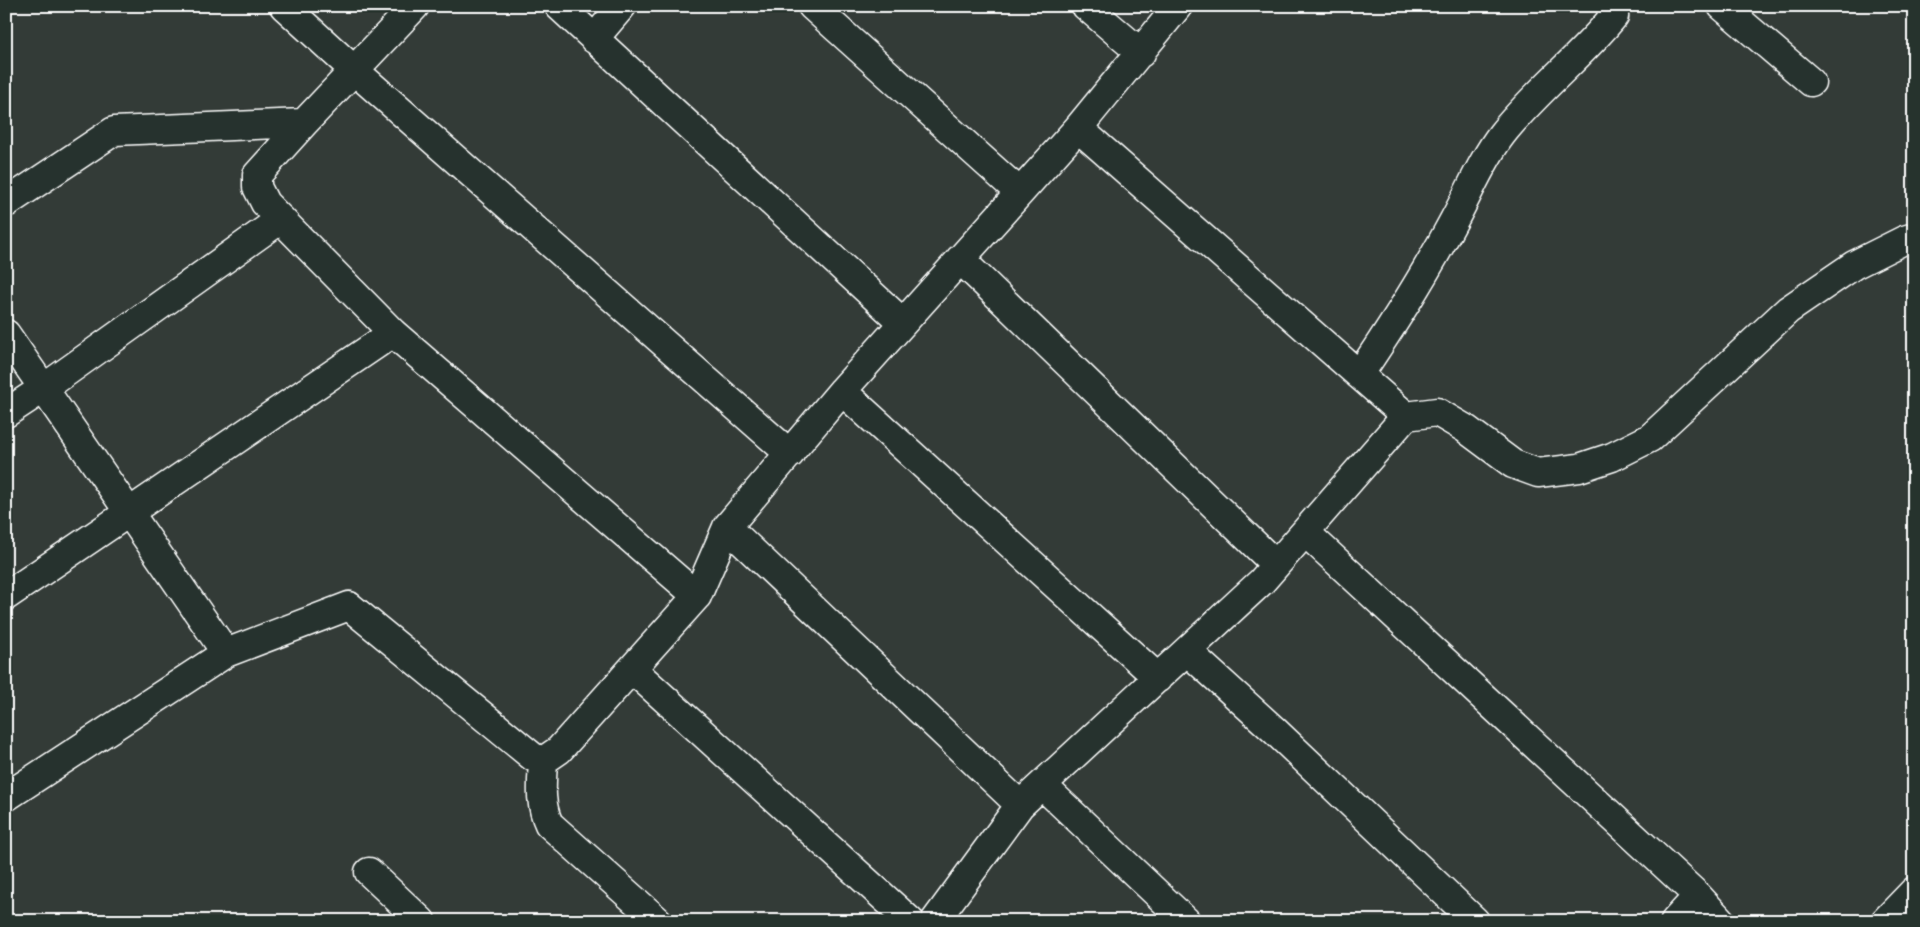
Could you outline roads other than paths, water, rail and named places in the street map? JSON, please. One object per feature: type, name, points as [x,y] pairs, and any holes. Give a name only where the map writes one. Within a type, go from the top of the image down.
[{"type":"street","points":[[284,6],[355,71],[790,454]]},
{"type":"street","points":[[415,6],[257,175],[257,187],[265,203],[393,333],[697,596]]},
{"type":"street","points":[[559,6],[903,323]]},
{"type":"street","points":[[594,39],[622,6]]},
{"type":"street","points":[[812,6],[1019,192]]},
{"type":"street","points":[[1086,6],[1141,53]]},
{"type":"street","points":[[543,761],[560,750],[697,596],[727,527],[842,391],[1078,128],[1178,6]]},
{"type":"street","points":[[1359,374],[1424,272],[1454,220],[1474,179],[1502,135],[1544,87],[1605,28],[1614,16],[1610,6]]},
{"type":"street","points":[[1722,6],[1811,82]]},
{"type":"street","points":[[6,203],[114,130],[304,123]]},
{"type":"street","points":[[1078,128],[1406,416]]},
{"type":"street","points":[[6,413],[281,219]]},
{"type":"street","points":[[935,921],[1020,805],[1262,581],[1406,416],[1438,412],[1466,429],[1513,464],[1538,472],[1579,468],[1612,457],[1650,438],[1788,310],[1854,265],[1904,240],[1914,237]]},
{"type":"street","points":[[960,259],[1276,565]]},
{"type":"street","points":[[6,596],[393,333]]},
{"type":"street","points":[[6,334],[226,653]]},
{"type":"street","points":[[842,391],[1158,678]]},
{"type":"street","points":[[727,527],[1020,805]]},
{"type":"street","points":[[1304,532],[1698,896],[1721,921]]},
{"type":"street","points":[[6,797],[226,653],[349,606],[533,757],[543,761]]},
{"type":"street","points":[[1187,651],[1275,731],[1475,921]]},
{"type":"street","points":[[632,669],[910,921]]},
{"type":"street","points":[[543,761],[541,796],[543,811],[548,824],[658,921]]},
{"type":"street","points":[[1042,785],[1186,921]]},
{"type":"street","points":[[369,872],[421,921]]},
{"type":"street","points":[[1885,921],[1914,891]]},
{"type":"street","points":[[1675,921],[1698,896]]}]
